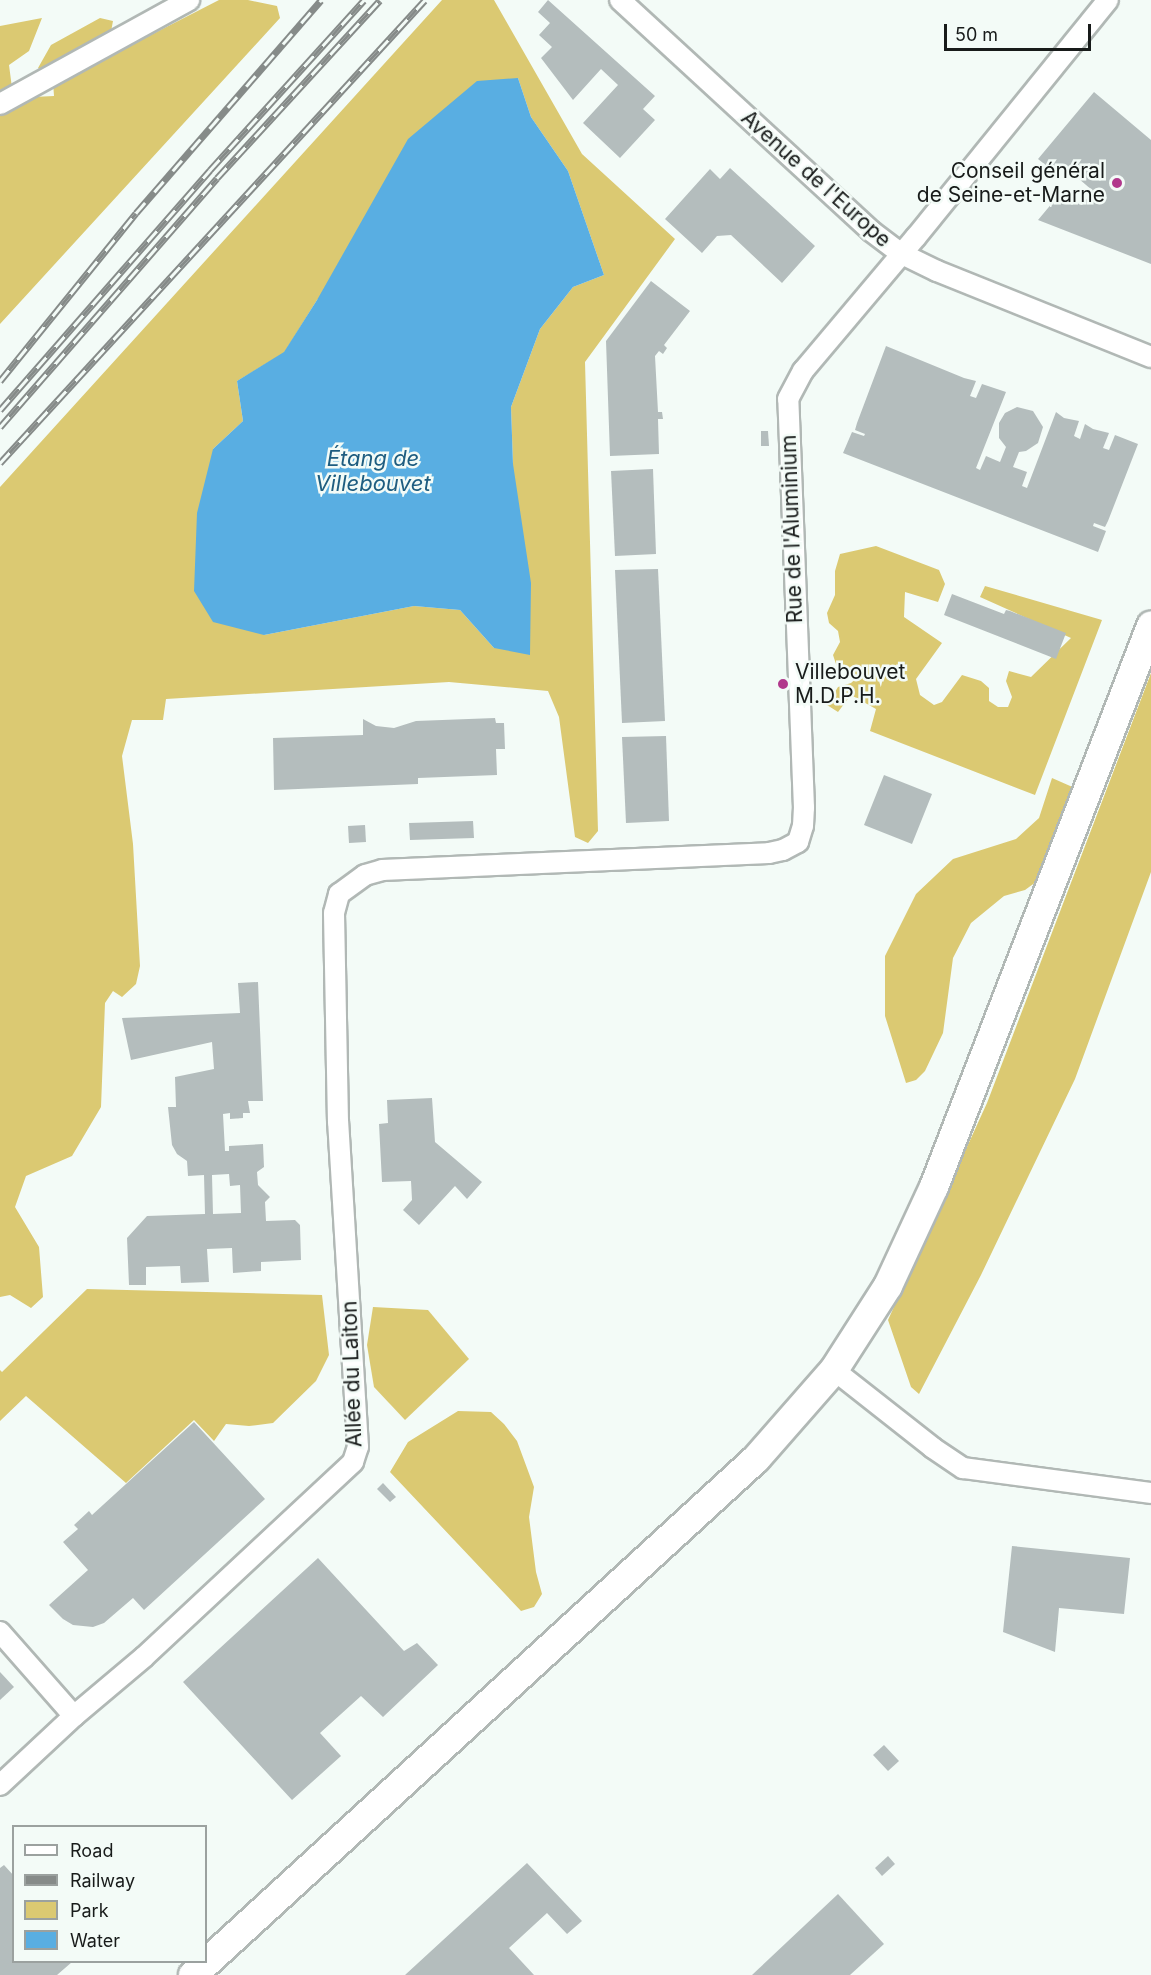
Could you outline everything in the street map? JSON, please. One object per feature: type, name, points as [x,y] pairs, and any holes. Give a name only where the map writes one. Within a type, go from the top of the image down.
[{"type":"street","points":[[0,104],[189,0]]},
{"type":"street","name":"Avenue de l'Europe","points":[[620,0],[871,231],[900,254],[1148,355]]},
{"type":"street","name":"Rue de l'Aluminium","points":[[381,870],[769,853],[783,850],[798,842],[803,826],[804,808],[788,399],[803,371],[1108,0]]},
{"type":"street","points":[[207,1962],[756,1459],[834,1370],[888,1286],[934,1186],[1151,626]]},
{"type":"street","name":"Allée du Laiton","points":[[0,1785],[74,1716],[144,1657],[353,1462],[358,1447],[338,1122],[334,914],[339,894],[349,884],[365,875],[381,870]]},
{"type":"street","points":[[834,1370],[933,1448],[963,1468],[1151,1493]]},
{"type":"street","points":[[0,1632],[74,1716]]},
{"type":"street","points":[[193,1975],[206,1963]]},
{"type":"green space","points":[[219,0],[248,0],[277,6],[280,18],[0,324],[0,26],[42,18],[29,51],[9,65],[14,103],[33,97],[54,96],[53,82],[38,68],[51,45],[100,18],[113,21],[106,58]]},
{"type":"green space","points":[[442,0],[494,0],[582,154],[675,239],[585,362],[598,831],[588,843],[575,837],[559,717],[548,691],[449,682],[166,699],[163,720],[132,720],[122,756],[133,844],[140,966],[136,984],[122,997],[113,991],[105,1003],[101,1107],[72,1156],[26,1176],[15,1207],[39,1247],[43,1297],[31,1308],[10,1295],[0,1297],[0,487]],"holes":[[[518,78],[531,117],[568,171],[604,275],[573,287],[540,329],[511,407],[513,464],[494,648],[460,610],[414,606],[264,635],[213,449],[243,421],[237,381],[284,353],[317,300]]]},
{"type":"green space","points":[[876,546],[939,570],[945,584],[938,602],[905,592],[904,617],[942,643],[916,679],[920,695],[934,705],[942,702],[962,675],[981,681],[989,688],[989,701],[998,707],[1008,707],[1012,697],[1006,681],[1009,671],[1031,677],[1071,638],[980,597],[985,586],[1102,620],[1035,795],[870,731],[876,709],[851,695],[838,712],[827,705],[838,687],[851,683],[859,676],[837,667],[833,655],[840,642],[838,631],[829,623],[827,613],[835,595],[835,571],[840,554]]},
{"type":"green space","points":[[1151,673],[1151,872],[1075,1079],[981,1275],[919,1394],[911,1387],[888,1320],[987,1103]]},
{"type":"green space","points":[[1052,778],[1077,789],[1040,879],[1025,890],[1004,896],[971,923],[953,958],[943,1033],[925,1071],[916,1080],[906,1083],[885,1016],[885,956],[916,894],[953,859],[1016,839],[1039,818]]},
{"type":"green space","points":[[87,1289],[322,1295],[329,1355],[316,1381],[273,1423],[249,1426],[226,1424],[214,1441],[194,1420],[126,1483],[26,1396],[0,1421],[0,1370],[2,1372]]},
{"type":"green space","points":[[373,1307],[428,1310],[469,1359],[405,1420],[374,1387],[367,1345]]},
{"type":"green space","points":[[458,1411],[491,1412],[517,1441],[534,1487],[529,1517],[536,1572],[542,1594],[534,1607],[521,1611],[390,1472],[408,1442]]},
{"type":"water","name":"Étang de Villebouvet","points":[[518,78],[531,117],[568,171],[604,275],[573,287],[540,329],[511,407],[513,464],[531,583],[530,655],[494,648],[460,610],[414,606],[264,635],[213,622],[194,591],[197,513],[213,449],[243,421],[237,381],[284,352],[317,300],[408,139],[477,81]]},
{"type":"building","points":[[548,0],[655,96],[643,109],[655,120],[620,158],[583,123],[618,85],[601,69],[573,100],[541,58],[552,47],[539,35],[550,23],[538,12]]},
{"type":"building","name":"Conseil général de Seine-et-Marne","points":[[1094,92],[1151,140],[1151,264],[1038,220],[1058,196],[1082,205],[1093,191],[1064,166],[1057,174],[1038,159]]},
{"type":"building","points":[[730,168],[815,246],[782,283],[731,235],[717,236],[702,253],[665,219],[710,169],[720,179]]},
{"type":"building","points":[[651,281],[690,311],[664,345],[667,348],[663,354],[659,351],[655,356],[658,412],[662,412],[663,419],[658,419],[659,454],[610,456],[606,341]]},
{"type":"building","points":[[886,346],[976,381],[970,396],[976,398],[982,384],[1006,392],[976,468],[980,470],[986,456],[1000,462],[1006,447],[999,438],[999,423],[1005,413],[1017,407],[1033,411],[1043,427],[1038,443],[1026,451],[1019,452],[1013,467],[1027,472],[1022,486],[1027,488],[1056,412],[1064,418],[1079,421],[1074,436],[1080,439],[1085,424],[1093,429],[1109,433],[1103,448],[1109,450],[1115,435],[1138,444],[1105,527],[1094,523],[1093,526],[1106,531],[1098,552],[843,453],[852,432],[864,436],[865,434],[855,430]]},
{"type":"building","points":[[761,431],[768,431],[769,446],[761,446]]},
{"type":"building","points":[[653,469],[656,554],[615,556],[611,471]]},
{"type":"building","points":[[658,569],[665,721],[622,723],[615,570]]},
{"type":"building","points":[[952,594],[1004,614],[1006,610],[1010,611],[1066,633],[1056,659],[944,615]]},
{"type":"building","points":[[495,718],[496,723],[504,723],[505,749],[496,749],[497,775],[418,778],[418,784],[274,790],[273,738],[363,735],[363,719],[376,726],[394,728],[416,721]]},
{"type":"building","points":[[666,736],[669,821],[626,823],[622,737]]},
{"type":"building","points":[[884,775],[932,794],[912,844],[864,825]]},
{"type":"building","points":[[473,821],[474,838],[410,840],[409,823]]},
{"type":"building","points":[[365,825],[366,842],[349,843],[348,826]]},
{"type":"building","points":[[258,982],[263,1101],[248,1101],[250,1113],[243,1113],[243,1118],[230,1119],[230,1113],[223,1114],[225,1151],[229,1151],[229,1146],[263,1144],[264,1167],[257,1172],[258,1185],[270,1197],[265,1202],[266,1221],[295,1220],[300,1225],[301,1260],[261,1262],[261,1271],[233,1273],[232,1248],[207,1249],[209,1282],[181,1283],[180,1266],[146,1267],[146,1285],[129,1285],[127,1238],[147,1216],[205,1214],[204,1175],[188,1176],[187,1161],[177,1154],[172,1145],[168,1107],[176,1107],[175,1077],[214,1069],[212,1042],[131,1060],[122,1018],[240,1013],[238,983]],"holes":[[[229,1174],[230,1186],[240,1185],[241,1213],[213,1214],[212,1175]]]},
{"type":"building","points":[[432,1098],[435,1142],[482,1182],[467,1199],[455,1186],[419,1225],[403,1210],[412,1200],[411,1181],[382,1182],[379,1124],[388,1123],[387,1100]]},
{"type":"building","points":[[194,1422],[265,1499],[144,1610],[133,1598],[104,1623],[93,1627],[73,1625],[63,1619],[49,1605],[88,1570],[63,1542],[78,1529],[74,1525],[89,1511],[92,1515]]},
{"type":"building","points":[[383,1483],[396,1497],[390,1502],[377,1489]]},
{"type":"building","points":[[1012,1546],[1130,1558],[1124,1614],[1059,1608],[1055,1652],[1003,1632]]},
{"type":"building","points":[[318,1558],[404,1651],[417,1643],[438,1665],[383,1717],[361,1696],[320,1733],[341,1756],[292,1800],[183,1682]]},
{"type":"building","points":[[0,1672],[14,1687],[0,1700]]},
{"type":"building","points":[[884,1745],[899,1761],[888,1771],[873,1755]]},
{"type":"building","points":[[888,1856],[895,1864],[882,1876],[875,1868]]},
{"type":"building","points":[[527,1863],[582,1921],[567,1934],[547,1913],[509,1948],[534,1975],[405,1975]]},
{"type":"building","points":[[4,1865],[12,1874],[12,1963],[71,1963],[57,1975],[0,1975],[0,1868]]},
{"type":"building","points":[[838,1894],[884,1944],[850,1975],[752,1975]]},
{"type":"railway","points":[[0,381],[136,213],[321,0]]},
{"type":"railway","points":[[0,410],[210,170],[364,0]]},
{"type":"railway","points":[[0,427],[217,178],[380,0]]},
{"type":"railway","points":[[0,463],[425,0]]},
{"type":"place","name":"Conseil général de Seine-et-Marne","points":[[1117,183]]},
{"type":"place","name":"Villebouvet M.D.P.H.","points":[[783,684]]}]
